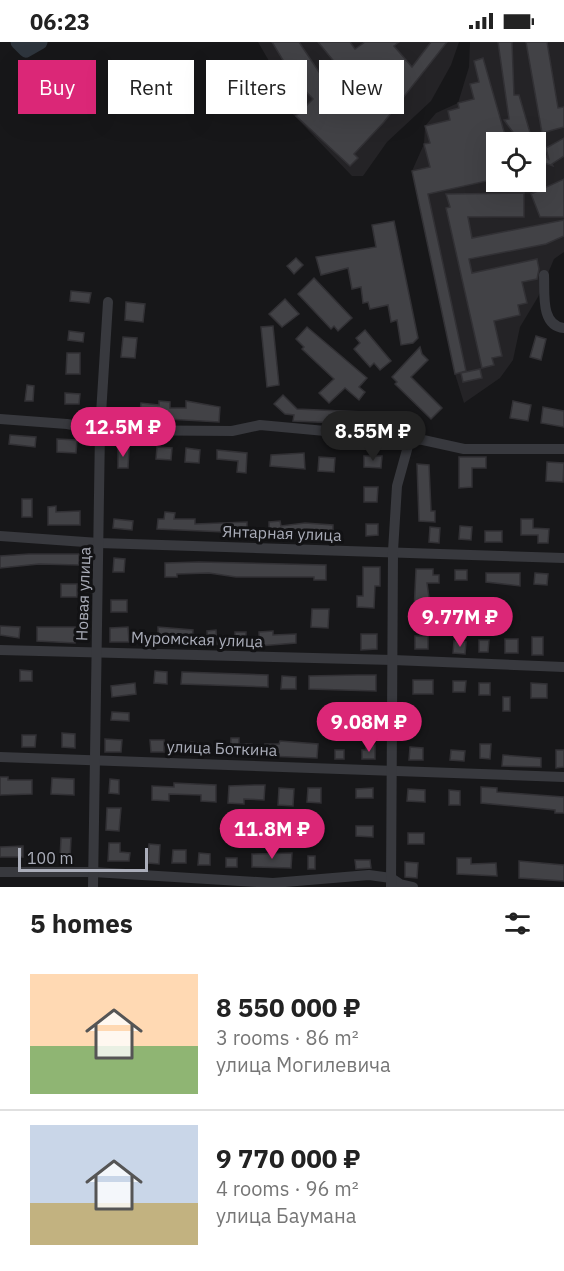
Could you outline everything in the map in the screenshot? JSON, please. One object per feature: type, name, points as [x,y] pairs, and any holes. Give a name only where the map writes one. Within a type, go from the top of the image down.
[{"type":"street","points":[[544,275],[545,311],[558,328],[564,328]]},
{"type":"street","name":"Новая улица","points":[[93,887],[100,430],[108,302]]},
{"type":"street","points":[[0,419],[68,424],[100,430],[232,431],[260,425],[410,440],[464,449],[564,449]]},
{"type":"street","points":[[391,882],[393,551],[397,486],[410,440]]},
{"type":"street","name":"Янтарная улица","points":[[0,536],[99,543],[564,558]]},
{"type":"street","name":"Муромская улица","points":[[0,650],[96,651],[564,667]]},
{"type":"street","name":"улица Боткина","points":[[0,757],[564,777]]},
{"type":"street","points":[[0,872],[93,872],[273,883],[349,876],[413,887]]},
{"type":"shaded area","points":[[258,42],[459,42],[451,65],[431,101],[387,142],[363,176],[352,176],[293,114],[307,114],[307,60],[268,60]]},
{"type":"shaded area","points":[[470,42],[564,42],[564,252],[554,259],[538,297],[520,327],[513,360],[500,378],[464,403],[455,374],[412,171],[424,144],[425,126],[436,113],[458,103],[469,67]]},
{"type":"building","points":[[272,42],[299,42],[319,72],[319,114],[390,114],[354,154],[358,158],[350,166],[296,116],[307,114],[307,105],[313,99],[307,93],[307,60],[283,60]]},
{"type":"building","points":[[318,42],[350,42],[355,49],[365,42],[399,42],[394,46],[412,67],[431,42],[447,42],[404,97],[404,60],[333,60]]},
{"type":"building","points":[[498,42],[512,42],[514,95],[519,95],[530,132],[513,132],[504,120],[509,119]]},
{"type":"building","points":[[526,42],[547,42],[558,108],[564,107],[564,127],[542,132]]},
{"type":"building","points":[[483,58],[504,132],[486,132],[486,181],[428,194],[466,371],[455,374],[412,171],[430,167],[424,144],[430,143],[425,126],[450,120],[448,111],[459,108],[458,103],[474,99],[470,84],[479,82],[474,61]]},
{"type":"building","points":[[564,138],[564,156],[552,164],[553,166],[546,164],[546,156],[549,160],[546,148]]},
{"type":"building","points":[[564,179],[564,217],[540,217],[531,194],[546,192],[546,187]]},
{"type":"building","points":[[524,193],[524,217],[468,217],[472,238],[564,220],[564,236],[546,244],[469,259],[472,273],[537,259],[539,269],[537,279],[522,282],[527,303],[518,305],[520,315],[494,321],[502,356],[492,358],[494,365],[482,368],[446,208],[450,207],[446,194]]},
{"type":"building","points":[[394,221],[418,338],[413,343],[401,345],[397,320],[391,322],[388,305],[370,309],[368,302],[363,303],[361,287],[352,289],[348,268],[321,275],[316,257],[376,247],[372,225]]},
{"type":"building","points":[[296,258],[303,265],[294,274],[287,266]]},
{"type":"building","points":[[314,278],[352,318],[338,331],[334,326],[331,329],[298,294]]},
{"type":"building","points":[[71,291],[91,293],[89,303],[70,301]]},
{"type":"building","points":[[285,299],[299,314],[282,327],[269,314]]},
{"type":"building","points":[[126,302],[145,304],[143,322],[125,320]]},
{"type":"building","points":[[273,326],[279,385],[267,387],[261,327]]},
{"type":"building","points":[[307,327],[367,378],[359,387],[365,392],[359,400],[345,388],[329,403],[319,393],[334,379],[302,349],[304,347],[296,339]]},
{"type":"building","points":[[365,330],[391,361],[380,370],[374,363],[370,367],[354,349],[360,343],[356,338]]},
{"type":"building","points":[[69,331],[84,333],[83,342],[68,340]]},
{"type":"building","points":[[536,336],[546,339],[541,360],[530,357]]},
{"type":"building","points":[[123,337],[137,338],[135,358],[121,357]]},
{"type":"building","points":[[420,347],[422,354],[428,360],[411,377],[442,408],[431,419],[395,384],[397,382],[392,377]]},
{"type":"building","points":[[67,353],[80,353],[80,374],[66,374]]},
{"type":"building","points":[[480,369],[482,378],[463,382],[461,373]]},
{"type":"building","points":[[27,385],[34,386],[33,401],[25,401]]},
{"type":"building","points":[[65,393],[80,394],[79,404],[65,404]]},
{"type":"building","points":[[283,395],[297,409],[409,414],[409,426],[293,421],[294,415],[285,414],[274,404]]},
{"type":"building","points":[[159,401],[170,402],[170,408],[186,408],[186,401],[220,407],[219,422],[150,418],[150,421],[139,420],[141,403],[159,405]]},
{"type":"building","points":[[513,401],[531,405],[528,421],[510,418]]},
{"type":"building","points":[[543,407],[564,411],[564,427],[541,423]]},
{"type":"building","points":[[10,435],[36,437],[35,447],[9,444]]},
{"type":"building","points":[[57,439],[77,440],[76,453],[57,452]]},
{"type":"building","points":[[157,447],[172,448],[171,460],[156,459]]},
{"type":"building","points":[[186,448],[200,450],[199,463],[185,462]]},
{"type":"building","points":[[118,449],[129,449],[128,468],[118,468]]},
{"type":"building","points":[[217,450],[247,453],[246,473],[237,472],[238,461],[217,459]]},
{"type":"building","points":[[304,453],[305,469],[270,466],[271,455]]},
{"type":"building","points":[[364,456],[382,456],[381,468],[364,467]]},
{"type":"building","points":[[319,457],[335,458],[334,472],[318,471]]},
{"type":"building","points":[[459,457],[486,457],[486,468],[472,468],[472,487],[459,488]]},
{"type":"building","points":[[547,462],[564,463],[563,482],[546,481]]},
{"type":"building","points":[[417,464],[429,465],[431,511],[435,511],[435,522],[419,521]]},
{"type":"building","points":[[364,487],[378,487],[377,502],[364,502]]},
{"type":"building","points":[[22,499],[32,499],[32,517],[22,517]]},
{"type":"building","points":[[56,506],[56,512],[80,511],[80,525],[48,525],[48,507]]},
{"type":"building","points":[[165,512],[175,513],[174,519],[195,519],[195,524],[247,522],[247,533],[157,529],[158,519],[164,519]]},
{"type":"building","points":[[114,519],[133,521],[132,530],[113,528]]},
{"type":"building","points":[[521,519],[533,519],[533,528],[549,529],[548,543],[538,543],[538,535],[521,535]]},
{"type":"building","points":[[280,521],[281,526],[305,523],[333,525],[333,535],[314,534],[314,532],[269,534],[269,522]]},
{"type":"building","points":[[366,524],[378,524],[378,535],[366,536]]},
{"type":"building","points":[[460,526],[472,527],[471,540],[459,539]]},
{"type":"building","points":[[430,527],[440,528],[439,543],[429,542]]},
{"type":"building","points":[[485,531],[502,531],[502,542],[485,542]]},
{"type":"building","points":[[79,554],[79,565],[39,564],[0,568],[0,556]]},
{"type":"building","points":[[114,558],[125,559],[124,572],[113,572]]},
{"type":"building","points":[[165,563],[326,565],[326,580],[314,580],[314,577],[236,577],[209,573],[177,574],[177,577],[165,577]]},
{"type":"building","points":[[363,567],[380,567],[380,586],[375,586],[374,608],[357,607],[357,596],[363,596]]},
{"type":"building","points":[[416,569],[433,569],[433,575],[439,575],[439,583],[427,583],[431,612],[414,612]]},
{"type":"building","points":[[455,570],[467,570],[467,580],[455,580]]},
{"type":"building","points":[[486,573],[520,573],[520,586],[486,582]]},
{"type":"building","points":[[535,573],[548,574],[547,585],[534,584]]},
{"type":"building","points":[[61,584],[77,584],[77,597],[61,597]]},
{"type":"building","points":[[111,600],[127,600],[127,612],[111,612]]},
{"type":"building","points":[[312,609],[329,609],[328,628],[311,627]]},
{"type":"building","points":[[0,626],[20,627],[19,638],[0,635]]},
{"type":"building","points":[[37,627],[75,627],[75,643],[37,641]]},
{"type":"building","points":[[128,627],[129,642],[110,642],[110,628]]},
{"type":"building","points":[[158,627],[193,630],[192,644],[158,642]]},
{"type":"building","points":[[216,630],[217,644],[208,644],[207,631]]},
{"type":"building","points":[[273,631],[273,635],[296,634],[296,643],[259,646],[259,632]]},
{"type":"building","points":[[235,632],[246,632],[246,643],[235,643]]},
{"type":"building","points":[[361,634],[377,634],[377,649],[361,650]]},
{"type":"building","points":[[415,636],[428,636],[428,649],[415,649]]},
{"type":"building","points":[[532,637],[543,637],[543,655],[532,655]]},
{"type":"building","points":[[505,639],[518,639],[518,653],[505,653]]},
{"type":"building","points":[[479,640],[489,640],[488,652],[479,652]]},
{"type":"building","points":[[454,641],[466,642],[465,654],[453,653]]},
{"type":"building","points":[[20,670],[32,671],[32,681],[20,681]]},
{"type":"building","points":[[155,671],[167,672],[167,684],[154,683]]},
{"type":"building","points":[[182,672],[268,675],[268,687],[181,684]]},
{"type":"building","points":[[376,675],[376,691],[309,689],[309,676]]},
{"type":"building","points":[[282,676],[296,677],[296,689],[281,689]]},
{"type":"building","points":[[413,680],[433,680],[433,694],[413,694]]},
{"type":"building","points":[[453,681],[466,681],[465,692],[453,692]]},
{"type":"building","points":[[135,683],[136,694],[112,697],[111,686]]},
{"type":"building","points":[[479,683],[490,683],[490,695],[479,695]]},
{"type":"building","points":[[531,683],[547,684],[547,698],[531,698]]},
{"type":"building","points":[[503,697],[510,697],[510,711],[503,711]]},
{"type":"building","points":[[112,712],[129,713],[129,721],[111,720]]},
{"type":"building","points":[[62,733],[75,734],[75,748],[62,747]]},
{"type":"building","points":[[22,735],[36,735],[35,747],[22,747]]},
{"type":"building","points":[[231,738],[239,738],[239,744],[252,744],[251,755],[230,753]]},
{"type":"building","points":[[105,739],[122,740],[121,752],[105,752]]},
{"type":"building","points":[[150,740],[164,740],[164,752],[151,752]]},
{"type":"building","points":[[280,741],[318,744],[317,758],[265,756],[265,744],[279,744]]},
{"type":"building","points":[[191,742],[198,743],[198,753],[190,753]]},
{"type":"building","points":[[480,744],[491,744],[490,759],[480,758]]},
{"type":"building","points":[[366,745],[375,745],[375,759],[362,759],[362,750],[366,750]]},
{"type":"building","points":[[410,747],[423,748],[423,760],[409,760]]},
{"type":"building","points":[[335,750],[344,750],[344,759],[335,759]]},
{"type":"building","points":[[451,750],[465,751],[464,761],[450,760]]},
{"type":"building","points":[[556,750],[564,750],[564,767],[556,768]]},
{"type":"building","points":[[503,755],[541,758],[541,767],[502,766]]},
{"type":"building","points":[[0,777],[8,777],[8,780],[32,780],[32,794],[0,795]]},
{"type":"building","points":[[52,778],[74,779],[74,795],[51,794]]},
{"type":"building","points":[[110,779],[119,780],[119,794],[109,793]]},
{"type":"building","points":[[174,783],[216,785],[216,802],[201,801],[201,795],[169,794],[169,801],[152,800],[152,786],[174,787]]},
{"type":"building","points":[[265,785],[264,800],[244,799],[244,804],[228,803],[229,786]]},
{"type":"building","points":[[481,787],[497,788],[497,792],[564,797],[564,813],[555,813],[555,810],[481,803]]},
{"type":"building","points":[[279,788],[294,789],[293,806],[278,805]]},
{"type":"building","points":[[308,788],[321,788],[321,803],[307,802]]},
{"type":"building","points":[[373,788],[373,798],[356,798],[356,789]]},
{"type":"building","points":[[408,789],[425,790],[425,802],[407,801]]},
{"type":"building","points":[[449,790],[460,791],[460,805],[449,805]]},
{"type":"building","points":[[107,808],[121,808],[119,831],[106,830]]},
{"type":"building","points":[[356,826],[373,826],[373,837],[356,836]]},
{"type":"building","points":[[408,833],[424,833],[424,844],[408,844]]},
{"type":"building","points":[[61,838],[71,838],[70,859],[60,859]]},
{"type":"building","points":[[109,843],[120,843],[120,852],[130,853],[129,861],[108,861]]},
{"type":"building","points":[[149,844],[160,845],[159,864],[148,863]]},
{"type":"building","points":[[23,846],[23,857],[0,857],[0,847]]},
{"type":"building","points":[[173,850],[186,850],[186,863],[172,863]]},
{"type":"building","points":[[199,853],[210,854],[210,865],[198,865]]},
{"type":"building","points":[[292,853],[291,868],[252,867],[252,854]]},
{"type":"building","points":[[308,856],[315,856],[315,869],[308,869]]},
{"type":"building","points":[[226,858],[237,858],[237,867],[226,867]]},
{"type":"building","points":[[457,858],[471,858],[471,864],[496,863],[497,876],[457,874]]},
{"type":"building","points":[[355,860],[370,860],[371,868],[356,869]]},
{"type":"building","points":[[519,861],[564,865],[564,881],[519,878]]},
{"type":"building","points":[[405,862],[418,863],[417,878],[405,877]]},
{"type":"waterway","points":[[18,42],[26,50],[40,42]]}]
